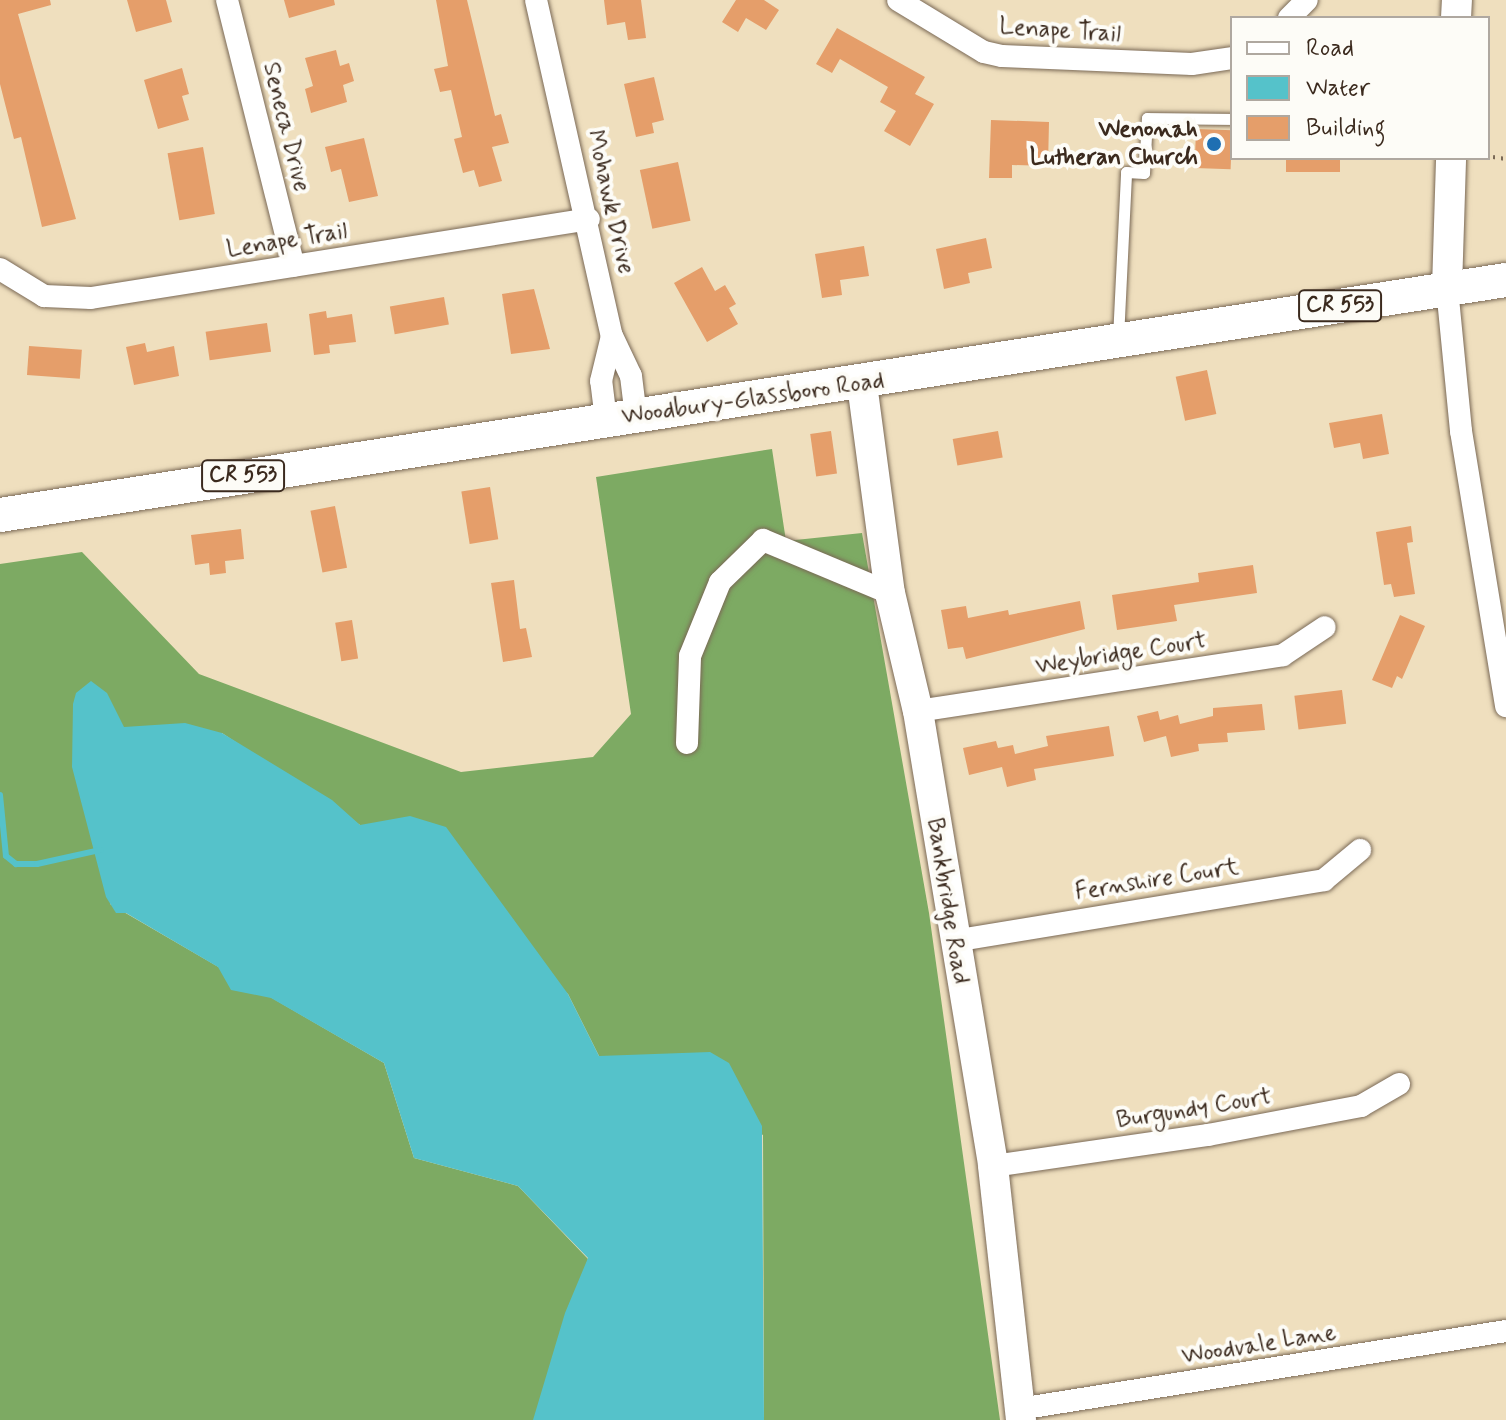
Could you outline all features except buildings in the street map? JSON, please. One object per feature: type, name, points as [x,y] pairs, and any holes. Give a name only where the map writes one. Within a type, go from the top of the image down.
[{"type":"main road","name":"Woodbury-Glassboro Road","points":[[0,515],[621,417],[862,384],[1506,280]]},
{"type":"street","name":"Seneca Drive","points":[[227,0],[294,266]]},
{"type":"street","name":"Mohawk Drive","points":[[536,0],[589,219],[612,336],[631,376],[621,417]]},
{"type":"street","name":"Lenape Trail","points":[[898,0],[984,52],[1002,56],[1192,64],[1230,58]]},
{"type":"street","points":[[1451,160],[1447,288],[1461,431],[1501,653],[1506,706]]},
{"type":"street","name":"Lenape Trail","points":[[0,269],[26,289],[66,300],[589,219]]},
{"type":"street","points":[[612,336],[601,381],[621,417]]},
{"type":"street","name":"Bankbridge Road","points":[[862,384],[890,593],[918,711],[953,941],[993,1166],[1020,1415]]},
{"type":"street","points":[[687,743],[690,656],[720,582],[763,540],[890,593]]},
{"type":"street","name":"Weybridge Court","points":[[918,711],[1283,655],[1325,627]]},
{"type":"street","name":"Fernshire Court","points":[[953,941],[1324,880],[1360,850]]},
{"type":"street","name":"Burgundy Court","points":[[993,1166],[1208,1135],[1361,1106],[1399,1084]]},
{"type":"street","name":"Woodvale Lane","points":[[1020,1415],[1506,1331]]},
{"type":"lane","points":[[1118,343],[1116,298],[1126,172],[1144,173],[1147,118],[1230,119]]},
{"type":"path","points":[[1493,157],[1506,159]]},
{"type":"green space","points":[[772,449],[786,541],[862,533],[929,913],[1000,1420],[764,1420],[763,1135],[599,1056],[568,994],[360,825],[222,733],[110,904],[384,1063],[414,1158],[518,1186],[588,1259],[535,1420],[0,1420],[0,564],[82,552],[199,674],[461,772],[593,757],[631,714],[596,477]]},
{"type":"water","points":[[91,681],[107,693],[124,727],[185,723],[222,733],[332,800],[360,825],[410,816],[446,827],[568,994],[599,1056],[710,1052],[729,1063],[762,1126],[764,1420],[533,1420],[565,1313],[588,1258],[518,1186],[414,1158],[384,1063],[271,998],[231,990],[218,967],[126,913],[116,913],[106,897],[72,767],[73,704],[76,693]]},
{"type":"waterway","points":[[0,795],[6,856],[16,864],[37,864],[100,850]]},
{"type":"place","name":"Wenonah Lutheran Church","points":[[1214,144]]}]
